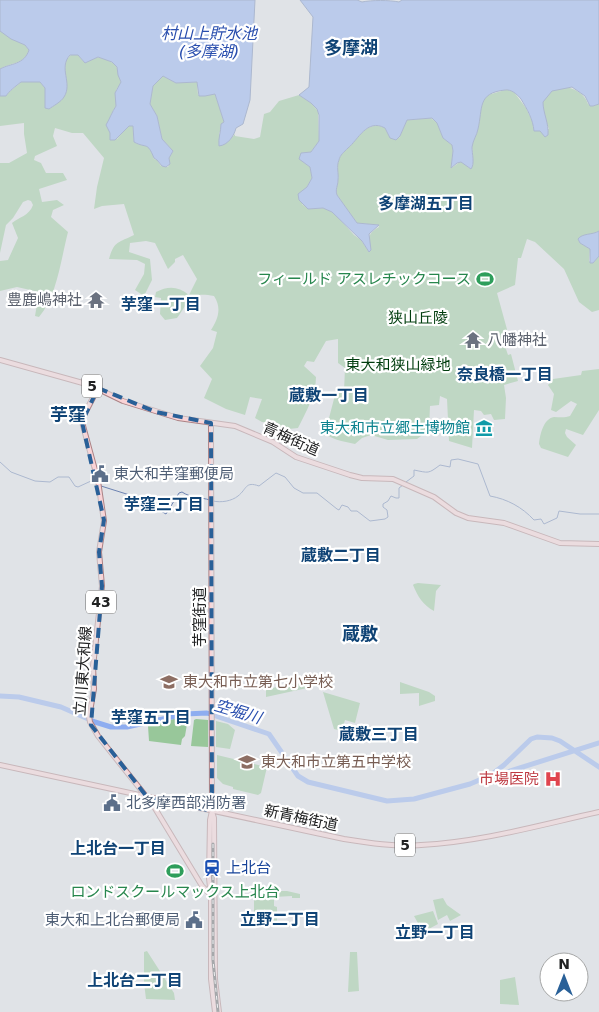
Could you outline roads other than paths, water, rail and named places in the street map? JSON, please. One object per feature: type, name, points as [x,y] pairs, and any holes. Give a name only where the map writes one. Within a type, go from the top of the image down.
[{"type":"main road","name":"青梅街道","points":[[0,360],[98,388],[121,400],[156,412],[185,420],[211,422],[238,428],[273,442],[296,457],[350,475],[362,478],[391,478],[436,498],[456,513],[468,518],[504,523],[560,543],[599,544]]},
{"type":"main road","name":"立川東大和線","points":[[98,388],[82,422],[99,485],[104,520],[99,552],[102,586],[93,666],[94,689],[89,717],[90,722],[98,736],[153,806],[202,886],[212,895]]},
{"type":"main road","name":"芋窪街道","points":[[211,422],[212,811],[214,818],[212,895],[217,1012]]},
{"type":"main road","name":"新青梅街道","points":[[0,765],[361,842],[412,846],[465,840],[599,812]]},
{"type":"main road","points":[[153,806],[158,799]]},
{"type":"water","name":"村山上貯水池 (多摩湖)","points":[[0,0],[255,0],[250,100],[243,124],[236,128],[228,142],[219,146],[221,124],[224,122],[215,94],[199,96],[197,82],[176,83],[163,76],[153,86],[150,104],[157,116],[162,139],[173,151],[169,158],[170,164],[166,167],[162,166],[154,158],[148,147],[134,142],[133,126],[129,126],[115,140],[110,140],[110,133],[106,125],[116,106],[115,93],[121,82],[117,67],[112,62],[98,57],[85,63],[78,55],[70,55],[65,65],[66,92],[61,101],[49,109],[45,108],[45,88],[40,82],[21,82],[6,96],[0,96],[0,69],[21,61],[29,50],[25,45],[11,39],[0,31]]},
{"type":"water","points":[[300,0],[357,0],[362,2],[380,0],[399,2],[402,0],[599,0],[599,104],[590,106],[585,96],[572,87],[552,91],[543,102],[548,131],[548,135],[545,137],[540,131],[534,131],[527,110],[516,94],[507,90],[490,94],[485,98],[481,108],[472,147],[473,162],[471,169],[461,162],[451,168],[452,145],[443,138],[437,123],[432,118],[407,120],[400,136],[396,140],[390,138],[385,128],[373,126],[368,128],[340,157],[336,191],[357,223],[379,225],[369,234],[371,250],[369,252],[362,241],[332,212],[323,208],[308,209],[299,200],[298,194],[307,187],[312,178],[310,167],[299,159],[301,153],[311,152],[319,141],[319,115],[317,109],[299,95],[309,87],[313,17]]},
{"type":"water","points":[[599,231],[599,256],[593,263],[590,263],[590,249],[580,243],[578,239]]},
{"type":"waterway","points":[[406,482],[414,476],[414,470],[428,472],[440,465],[450,467],[451,460],[458,459],[478,464],[490,496],[514,504],[534,520],[541,519],[544,524],[557,518],[559,511],[599,514]]},
{"type":"waterway","points":[[0,462],[11,472],[35,481],[50,482],[58,477],[69,477],[75,486],[78,487],[91,481],[98,484]]},
{"type":"waterway","points":[[213,501],[223,502],[233,499],[249,485],[259,486],[276,473],[285,477],[294,488],[303,493],[317,493],[337,509],[339,510],[342,505],[348,507],[351,511],[357,511],[370,521],[388,517],[387,510],[383,507],[383,504],[391,496],[399,498],[399,488],[403,485]]},
{"type":"waterway","points":[[101,486],[136,497],[166,514],[179,493],[182,492],[210,500]]},
{"type":"waterway","name":"空堀川","points":[[0,696],[19,697],[61,707],[111,727],[127,727],[185,714],[207,713],[269,734],[298,776],[308,782],[387,801],[414,799],[470,784],[491,775],[531,739],[537,737],[552,738],[560,741],[599,767]]},
{"type":"waterway","name":"空堀川","points":[[491,777],[599,743]]},
{"type":"railway","points":[[213,844],[213,960],[218,1012]]},
{"type":"place","name":"フィールド アスレチックコース","points":[[485,279]]},
{"type":"place","name":"豊鹿嶋神社","points":[[96,300]]},
{"type":"place","name":"八幡神社","points":[[473,340]]},
{"type":"place","name":"東大和市立郷土博物館","points":[[484,428]]},
{"type":"place","name":"東大和芋窪郵便局","points":[[100,474]]},
{"type":"place","name":"東大和市立第七小学校","points":[[169,682]]},
{"type":"place","name":"東大和市立第五中学校","points":[[247,762]]},
{"type":"place","name":"市場医院","points":[[553,779]]},
{"type":"place","name":"北多摩西部消防署","points":[[112,803]]},
{"type":"place","name":"上北台","points":[[212,868]]},
{"type":"place","name":"ロンドスクールマックス上北台","points":[[175,871]]},
{"type":"place","name":"東大和上北台郵便局","points":[[194,920]]},
{"type":"district","name":"多摩湖","points":[[351,48]]},
{"type":"district","name":"多摩湖五丁目","points":[[426,203]]},
{"type":"district","name":"芋窪一丁目","points":[[161,304]]},
{"type":"district","name":"奈良橋一丁目","points":[[505,374]]},
{"type":"district","name":"蔵敷一丁目","points":[[329,395]]},
{"type":"district","name":"芋窪","points":[[68,415]]},
{"type":"district","name":"芋窪三丁目","points":[[164,504]]},
{"type":"district","name":"蔵敷二丁目","points":[[341,555]]},
{"type":"district","name":"蔵敷","points":[[360,634]]},
{"type":"district","name":"芋窪五丁目","points":[[151,717]]},
{"type":"district","name":"蔵敷三丁目","points":[[379,734]]},
{"type":"district","name":"上北台一丁目","points":[[118,848]]},
{"type":"district","name":"立野二丁目","points":[[280,919]]},
{"type":"district","name":"立野一丁目","points":[[435,932]]},
{"type":"district","name":"上北台二丁目","points":[[135,980]]},
{"type":"park label","name":"狭山丘陵","points":[[418,318]]},
{"type":"park label","name":"東大和狭山緑地","points":[[398,365]]}]
